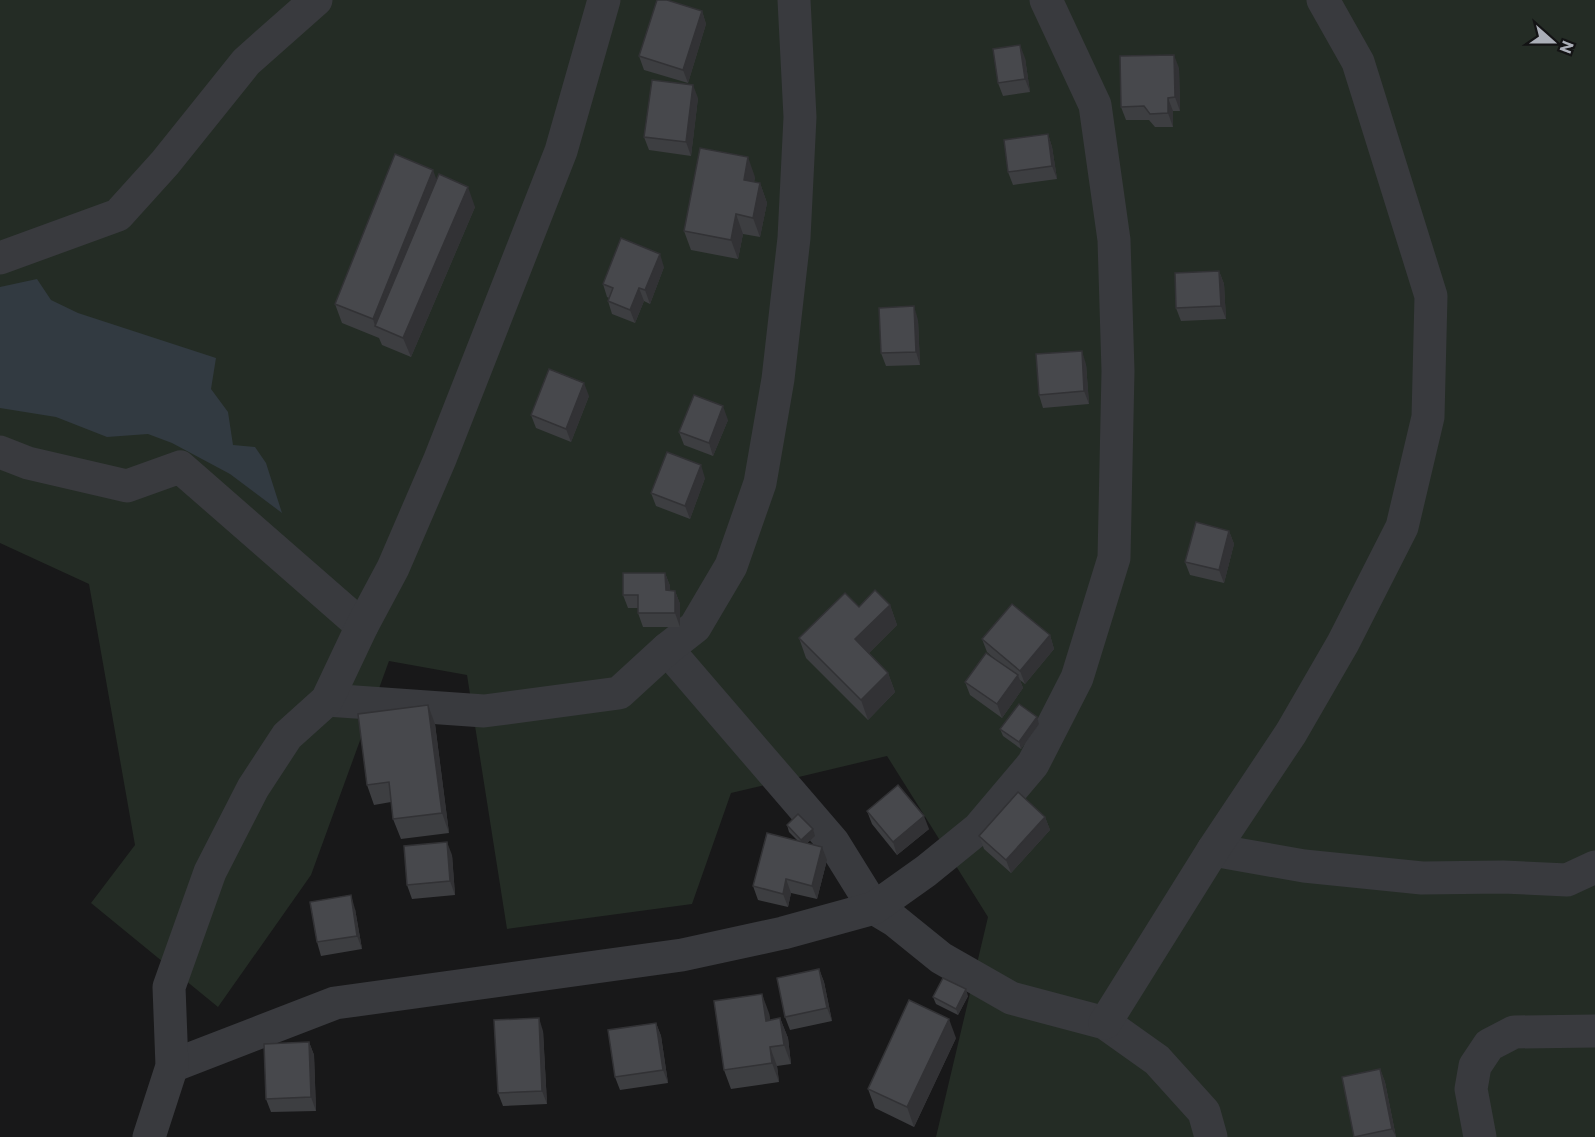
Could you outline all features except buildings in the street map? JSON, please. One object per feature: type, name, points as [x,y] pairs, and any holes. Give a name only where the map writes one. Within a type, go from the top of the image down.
[{"type":"street","points":[[0,258],[118,215],[165,163],[246,62],[316,0]]},
{"type":"street","points":[[149,1137],[172,1066],[169,987],[210,872],[253,788],[287,736],[327,700],[393,568],[440,459],[561,151],[604,0]]},
{"type":"street","points":[[327,700],[484,711],[619,693],[695,627],[731,566],[760,483],[778,379],[794,238],[800,117],[794,0]]},
{"type":"street","points":[[172,1066],[336,1003],[682,955],[783,933],[874,908],[926,871],[979,828],[1033,764],[1077,678],[1114,558],[1118,371],[1114,240],[1095,105],[1046,0]]},
{"type":"street","points":[[1105,1023],[1213,850],[1291,733],[1343,643],[1402,527],[1428,417],[1431,296],[1358,62],[1323,0]]},
{"type":"street","points":[[0,452],[28,463],[127,486],[180,467],[362,626]]},
{"type":"street","points":[[667,649],[833,842],[874,908],[894,920],[941,958],[1011,998],[1105,1023],[1157,1060],[1204,1112],[1211,1137]]},
{"type":"street","points":[[1213,850],[1304,866],[1422,878],[1567,879],[1595,867]]},
{"type":"street","points":[[1480,1137],[1471,1089],[1475,1066],[1489,1045],[1514,1032],[1595,1031]]},
{"type":"shaded area","points":[[0,0],[1595,0],[1595,1137],[936,1137],[988,917],[887,756],[731,793],[692,904],[507,929],[467,675],[389,661],[311,875],[218,1007],[91,903],[135,845],[89,584],[0,543]]},
{"type":"shaded area","points":[[37,279],[51,300],[78,313],[216,358],[211,389],[228,412],[233,445],[255,447],[266,463],[282,513],[230,474],[172,443],[148,434],[107,437],[56,417],[0,408],[0,287]]}]
